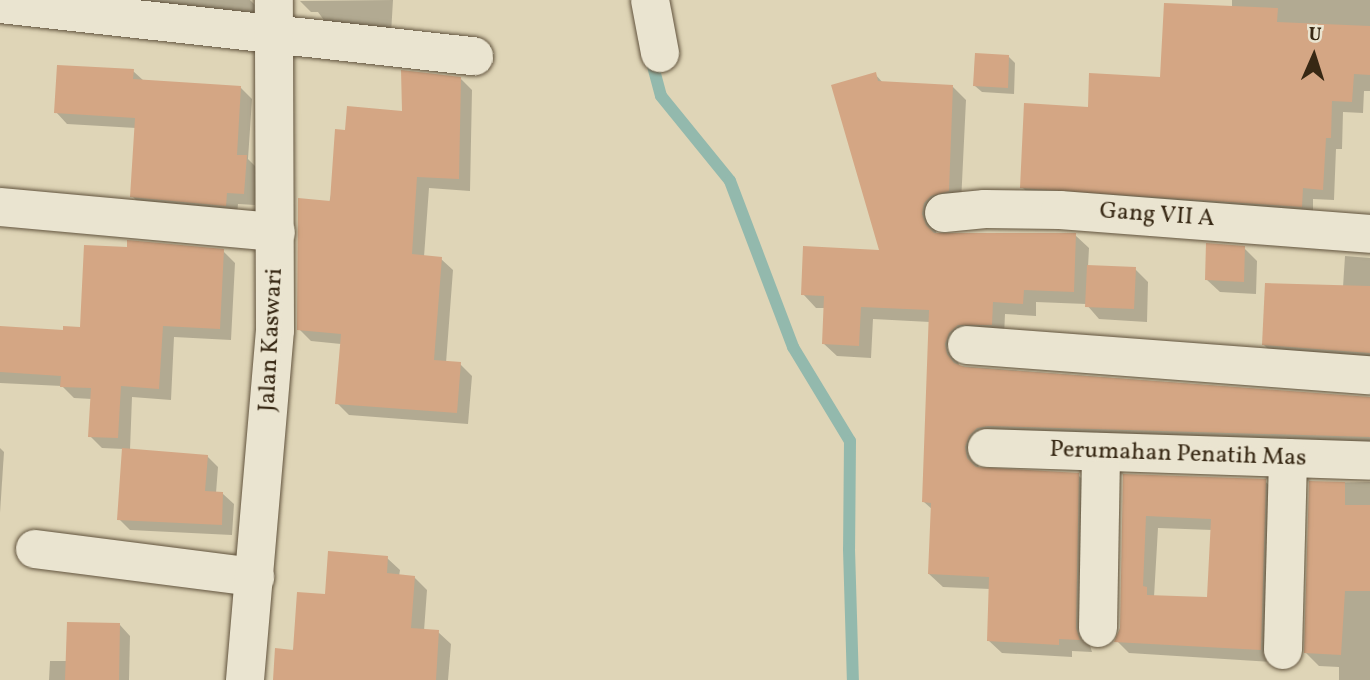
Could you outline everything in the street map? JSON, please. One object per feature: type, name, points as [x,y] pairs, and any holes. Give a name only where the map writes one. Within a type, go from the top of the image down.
[{"type":"street","points":[[650,0],[660,53]]},
{"type":"street","points":[[0,4],[274,17],[474,56]]},
{"type":"street","name":"Jalan Kaswari","points":[[245,680],[275,330],[274,17]]},
{"type":"street","points":[[0,207],[276,232]]},
{"type":"street","name":"Gang VII A","points":[[944,213],[985,209],[1060,210],[1370,234]]},
{"type":"street","points":[[967,345],[1370,375]]},
{"type":"street","name":"Perumahan Penatih Mas","points":[[987,448],[1370,461]]},
{"type":"street","points":[[1097,628],[1101,452]]},
{"type":"street","points":[[1283,650],[1287,458]]},
{"type":"street","points":[[36,548],[255,577]]},
{"type":"building","points":[[1164,3],[1278,8],[1277,22],[1370,26],[1370,75],[1354,74],[1352,102],[1332,101],[1331,138],[1326,138],[1323,190],[1303,188],[1302,207],[1020,188],[1024,103],[1088,107],[1089,73],[1160,77]]},
{"type":"building","points":[[975,53],[1009,55],[1008,88],[973,86]]},
{"type":"building","points":[[57,65],[134,69],[133,79],[241,86],[237,155],[247,155],[244,194],[227,193],[226,206],[130,197],[135,118],[54,113]]},
{"type":"building","points":[[401,70],[461,77],[459,179],[417,177],[412,254],[442,257],[434,360],[461,362],[457,413],[335,404],[341,334],[297,330],[298,198],[330,201],[335,129],[345,130],[347,106],[402,111]]},
{"type":"building","points":[[876,72],[878,81],[953,85],[949,191],[931,196],[924,203],[922,214],[926,225],[934,233],[1076,233],[1074,292],[1024,290],[1023,304],[993,302],[992,325],[958,325],[949,333],[945,344],[947,354],[954,363],[965,367],[1370,397],[1370,437],[988,426],[977,428],[969,436],[965,447],[967,458],[976,467],[1079,473],[1076,628],[1080,640],[1059,639],[1059,645],[987,641],[989,577],[928,574],[931,503],[922,502],[929,310],[861,307],[859,346],[822,344],[824,296],[801,295],[803,246],[879,250],[831,85]]},
{"type":"building","points":[[127,240],[224,249],[220,329],[163,326],[159,389],[121,386],[118,438],[88,437],[91,388],[60,387],[61,376],[0,372],[0,326],[63,330],[63,326],[80,327],[84,245],[127,247]]},
{"type":"building","points":[[1206,243],[1245,246],[1244,282],[1205,280]]},
{"type":"building","points":[[1087,265],[1136,267],[1134,309],[1085,307]]},
{"type":"building","points":[[1265,283],[1370,286],[1370,353],[1262,345]]},
{"type":"building","points":[[122,448],[208,455],[205,491],[223,492],[222,525],[117,520]]},
{"type":"building","points":[[1123,474],[1266,479],[1261,650],[1114,642],[1120,628]],"holes":[[[1146,516],[1211,519],[1207,597],[1147,595],[1147,587],[1143,586]]]},
{"type":"building","points":[[1309,481],[1345,482],[1345,505],[1370,505],[1370,591],[1345,591],[1341,655],[1304,653]]},
{"type":"building","points":[[328,551],[388,556],[387,573],[415,576],[411,628],[439,630],[436,680],[273,680],[275,648],[293,650],[297,592],[325,594]]},
{"type":"building","points":[[67,622],[120,623],[119,680],[65,680]]},
{"type":"waterway","points":[[650,55],[661,96],[730,181],[793,347],[850,441],[849,549],[853,680]]}]
